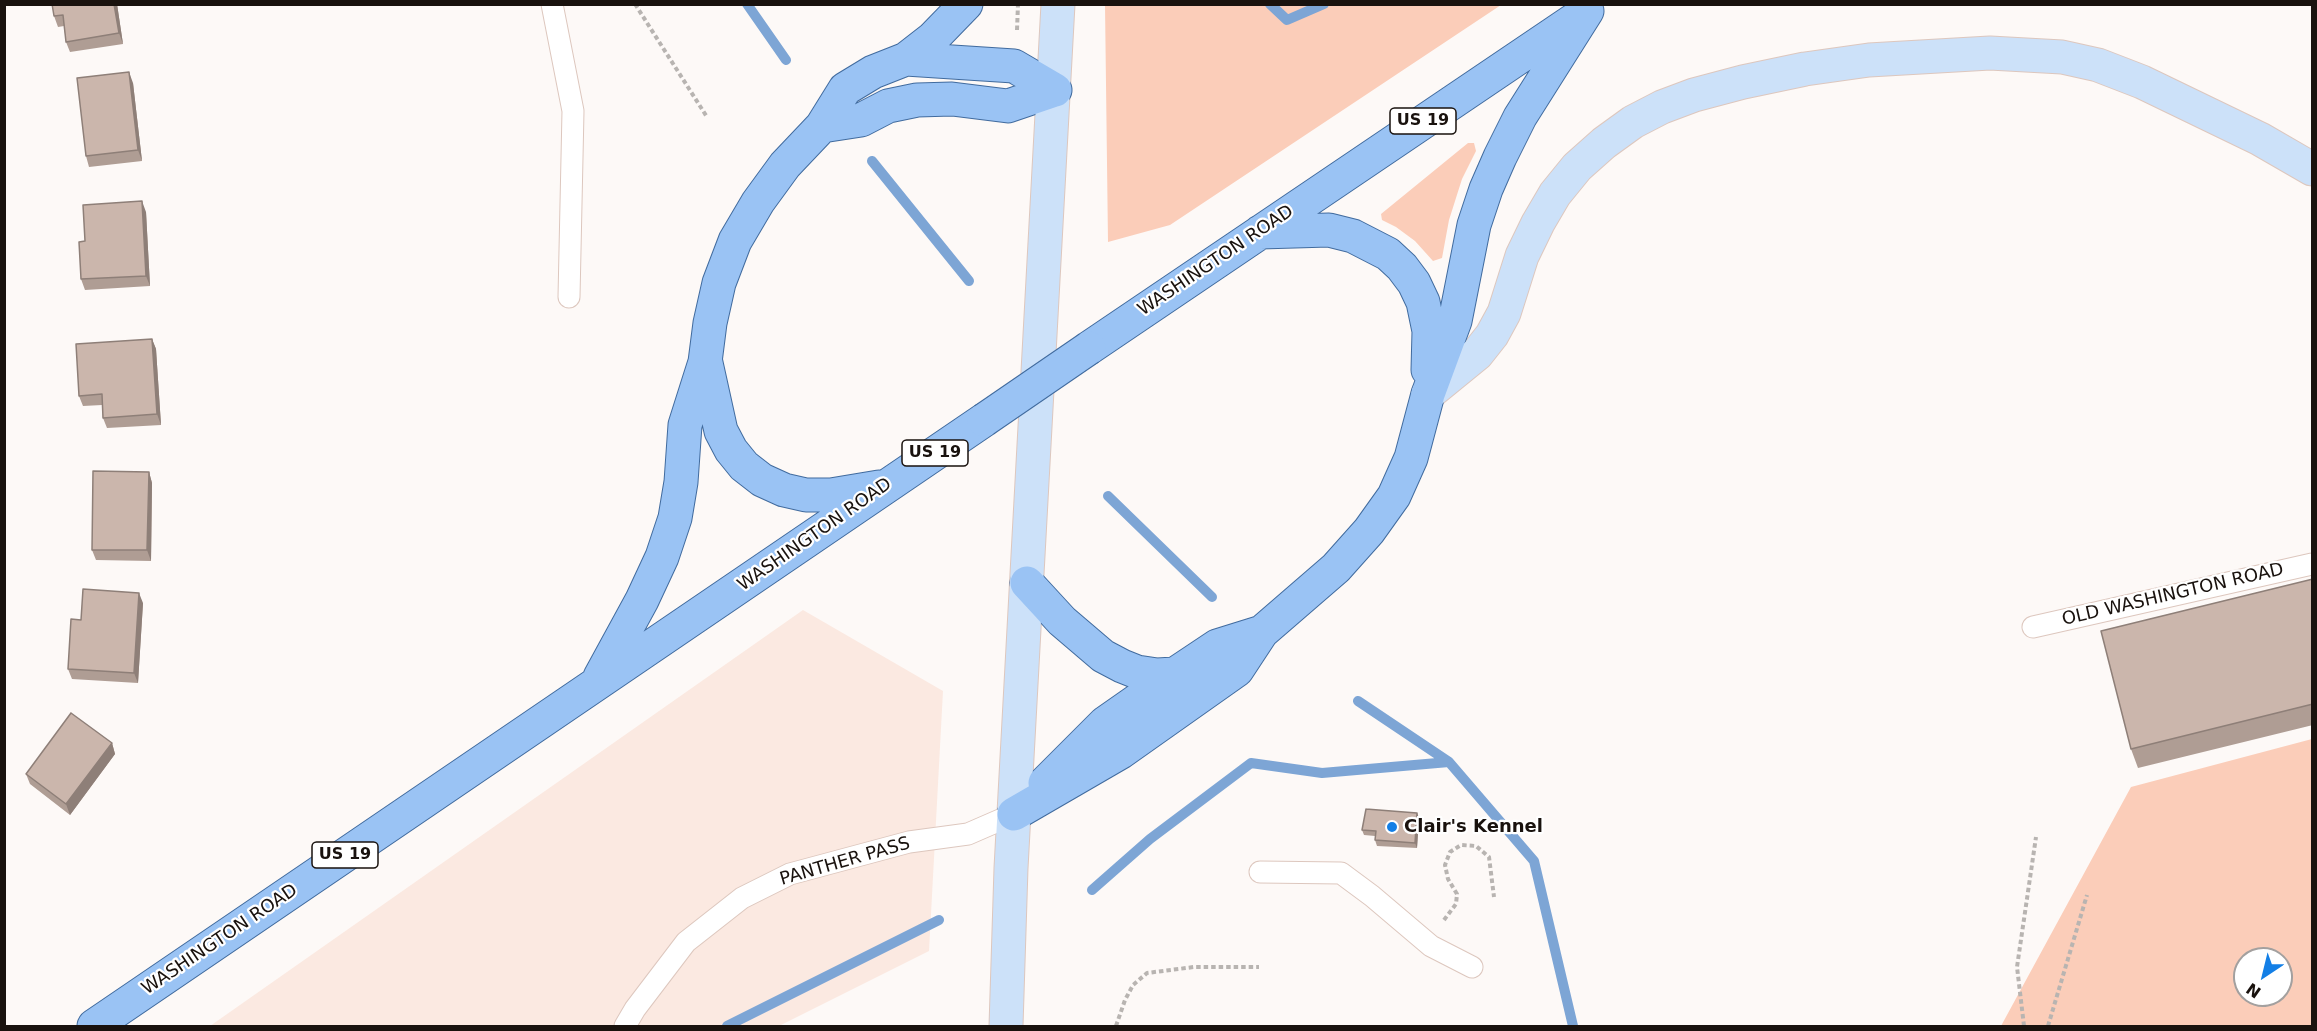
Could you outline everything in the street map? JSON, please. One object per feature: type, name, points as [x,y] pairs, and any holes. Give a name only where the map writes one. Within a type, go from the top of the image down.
[{"type":"main road","points":[[596,684],[642,600],[662,557],[677,509],[685,425],[705,362],[710,323],[719,283],[735,241],[758,202],[784,165],[822,126],[845,89],[873,72],[906,58],[933,38],[966,4]]},
{"type":"main road","points":[[1014,814],[1121,752],[1237,670],[1262,632],[1336,568],[1369,531],[1394,496],[1411,458],[1428,394],[1455,321],[1474,225],[1491,178],[1520,117],[1592,8]]},
{"type":"main road","name":"WASHINGTON ROAD","points":[[94,1026],[1592,8]]},
{"type":"main road","points":[[906,58],[1014,66],[1055,90]]},
{"type":"main road","points":[[822,126],[861,120],[888,106],[917,100],[952,99],[1008,106],[1055,90]]},
{"type":"main road","points":[[1260,232],[1320,230],[1353,236],[1388,254],[1402,267],[1414,283],[1423,302],[1429,331],[1428,394]]},
{"type":"main road","points":[[705,362],[721,431],[731,450],[744,466],[762,480],[784,490],[806,495],[831,495],[887,486]]},
{"type":"main road","points":[[1027,583],[1075,633],[1103,656],[1137,672],[1157,675],[1175,674]]},
{"type":"main road","points":[[1014,814],[1105,723],[1217,646],[1262,632]]},
{"type":"street","points":[[1006,1026],[1014,814],[1058,4]]},
{"type":"street","points":[[1428,394],[1477,354],[1492,335],[1504,313],[1522,256],[1538,223],[1556,194],[1577,168],[1604,143],[1634,122],[1662,107],[1694,95],[1743,82],[1805,69],[1869,60],[1990,53],[2062,57],[2098,65],[2151,86],[2260,139],[2313,169]]},
{"type":"lane","points":[[552,4],[573,111],[569,297]]},
{"type":"lane","name":"OLD WASHINGTON ROAD","points":[[2033,627],[2313,564]]},
{"type":"lane","name":"PANTHER PASS","points":[[625,1026],[635,1009],[686,942],[742,898],[790,874],[909,842],[968,834],[1014,814]]},
{"type":"lane","points":[[1260,872],[1341,873],[1431,946],[1472,967]]},
{"type":"path","points":[[635,4],[707,117]]},
{"type":"path","points":[[1017,33],[1018,4]]},
{"type":"path","points":[[2024,1026],[2017,967],[2036,837]]},
{"type":"path","points":[[1431,946],[1444,919],[1456,904],[1457,894],[1448,879],[1445,865],[1450,852],[1461,845],[1476,846],[1489,856],[1494,897]]},
{"type":"path","points":[[2048,1026],[2087,895]]},
{"type":"path","points":[[1116,1026],[1133,985],[1147,973],[1194,967],[1259,967]]},
{"type":"shaded area","points":[[1105,4],[1501,5],[1170,225],[1108,242]]},
{"type":"shaded area","points":[[1468,143],[1474,143],[1476,151],[1462,179],[1449,220],[1442,258],[1433,261],[1415,241],[1382,220],[1381,214]]},
{"type":"shaded area","points":[[803,610],[943,691],[929,951],[779,1026],[210,1026]]},
{"type":"shaded area","points":[[2312,739],[2312,1026],[2001,1026],[2131,787]]},
{"type":"building","points":[[52,4],[114,4],[119,33],[66,42],[63,15],[54,16]]},
{"type":"building","points":[[129,72],[138,150],[86,156],[77,78]]},
{"type":"building","points":[[142,201],[146,276],[81,279],[79,242],[85,241],[83,205]]},
{"type":"building","points":[[152,339],[157,414],[103,418],[102,394],[79,396],[76,344]]},
{"type":"building","points":[[93,471],[149,472],[147,550],[92,550]]},
{"type":"building","points":[[2313,579],[2313,704],[2131,749],[2101,631]]},
{"type":"building","points":[[83,589],[139,593],[134,673],[68,669],[71,619],[81,620]]},
{"type":"building","points":[[71,713],[112,743],[66,804],[26,774]]},
{"type":"building","name":"Clair's Kennel","points":[[1366,809],[1417,813],[1415,843],[1375,840],[1376,831],[1362,830]]},
{"type":"waterway","points":[[747,4],[786,60]]},
{"type":"waterway","points":[[1270,4],[1287,20],[1324,4]]},
{"type":"waterway","points":[[872,161],[969,281]]},
{"type":"waterway","points":[[1108,496],[1212,597]]},
{"type":"waterway","points":[[1358,701],[1449,762],[1534,861],[1573,1026]]},
{"type":"waterway","points":[[1092,890],[1150,839],[1251,763],[1322,773],[1449,762]]},
{"type":"waterway","points":[[727,1026],[939,920]]},
{"type":"place","name":"Clair's Kennel","points":[[1392,827]]}]
